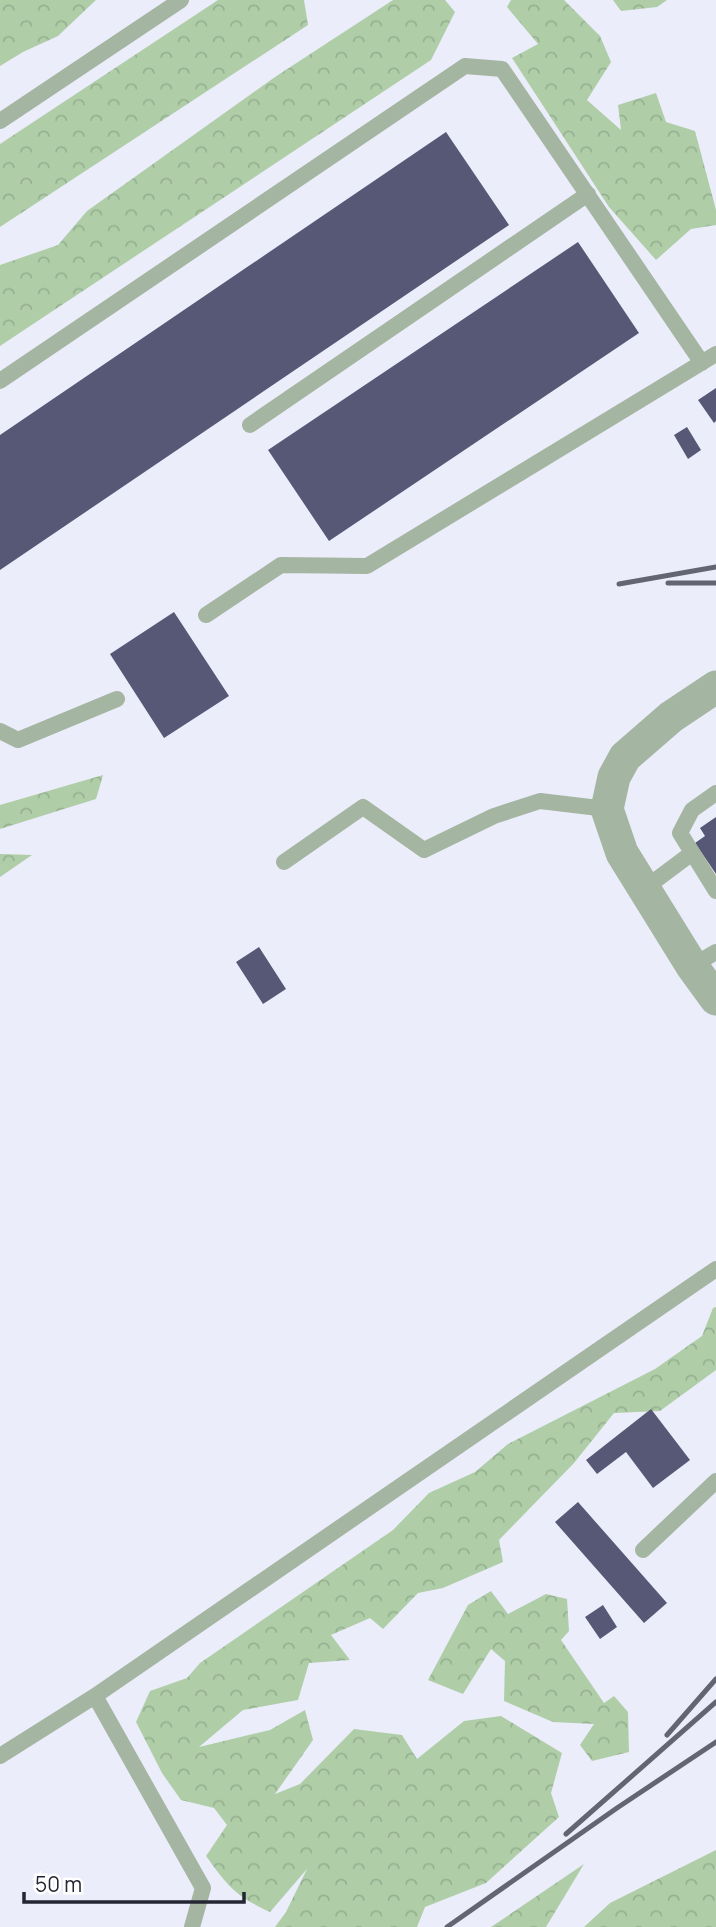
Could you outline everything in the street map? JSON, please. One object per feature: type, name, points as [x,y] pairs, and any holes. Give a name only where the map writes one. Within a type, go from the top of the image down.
[{"type":"street","points":[[716,687],[671,717],[625,757],[614,777],[607,808],[622,853],[645,889],[704,959],[716,999]]},
{"type":"lane","points":[[0,121],[181,0]]},
{"type":"lane","points":[[0,381],[465,66],[502,69],[588,194],[709,359],[367,566],[281,565],[206,615]]},
{"type":"lane","points":[[250,425],[588,194]]},
{"type":"lane","points":[[0,731],[18,740],[117,699]]},
{"type":"lane","points":[[716,793],[692,810],[680,833],[716,891]]},
{"type":"lane","points":[[284,862],[363,807],[424,850],[494,816],[540,801],[607,808]]},
{"type":"lane","points":[[645,889],[692,853]]},
{"type":"lane","points":[[0,1756],[95,1696],[716,1269]]},
{"type":"lane","points":[[643,1550],[716,1481]]},
{"type":"lane","points":[[95,1696],[203,1888],[192,1927]]},
{"type":"green space","points":[[0,0],[96,0],[58,36],[0,66]]},
{"type":"green space","points":[[218,0],[304,0],[308,25],[0,227],[0,144]]},
{"type":"green space","points":[[393,0],[445,0],[455,12],[431,60],[0,346],[0,265],[58,245],[87,211],[275,77]]},
{"type":"green space","points":[[511,0],[564,0],[600,36],[611,62],[587,100],[621,130],[618,105],[656,93],[666,122],[695,131],[716,210],[716,225],[691,229],[656,260],[609,207],[512,58],[538,44],[507,7]]},
{"type":"green space","points":[[613,0],[667,0],[657,7],[621,11]]},
{"type":"green space","points":[[103,775],[96,799],[0,829],[0,805]]},
{"type":"green space","points":[[0,854],[32,855],[0,877]]},
{"type":"green space","points":[[716,1307],[716,1370],[660,1411],[614,1413],[574,1463],[499,1540],[503,1562],[443,1588],[418,1593],[383,1629],[370,1618],[331,1635],[350,1660],[309,1663],[298,1700],[243,1710],[199,1747],[270,1730],[305,1710],[313,1740],[275,1794],[300,1784],[354,1729],[402,1735],[417,1759],[464,1721],[501,1716],[562,1753],[551,1793],[559,1817],[486,1883],[425,1907],[417,1927],[275,1927],[286,1912],[307,1869],[270,1912],[248,1901],[227,1883],[206,1856],[227,1825],[214,1808],[181,1800],[162,1773],[136,1722],[150,1691],[187,1678],[200,1663],[393,1530],[429,1493],[475,1472],[508,1444],[655,1369],[702,1336],[713,1308]]},
{"type":"green space","points":[[491,1591],[508,1614],[546,1594],[567,1599],[569,1631],[561,1640],[604,1703],[614,1696],[628,1712],[629,1752],[592,1761],[580,1745],[594,1724],[553,1722],[504,1701],[505,1661],[491,1649],[463,1694],[428,1680],[468,1605]]},
{"type":"green space","points":[[716,1850],[716,1927],[584,1927],[610,1903]]},
{"type":"green space","points":[[584,1864],[546,1927],[491,1927]]},
{"type":"building","points":[[446,132],[509,225],[0,570],[0,435]]},
{"type":"building","points":[[578,242],[639,333],[329,541],[268,450]]},
{"type":"building","points":[[716,388],[716,421],[714,423],[698,400]]},
{"type":"building","points":[[687,427],[701,450],[688,459],[674,435]]},
{"type":"building","points":[[174,612],[229,696],[164,738],[110,654]]},
{"type":"building","points":[[716,817],[716,874],[695,843],[705,836],[700,828]]},
{"type":"building","points":[[259,947],[286,989],[263,1004],[236,962]]},
{"type":"building","points":[[651,1409],[690,1460],[653,1488],[626,1452],[597,1474],[586,1460]]},
{"type":"building","points":[[578,1502],[667,1603],[644,1623],[555,1522]]},
{"type":"building","points":[[603,1605],[617,1627],[600,1639],[585,1617]]},
{"type":"railway","points":[[619,584],[716,567]]},
{"type":"railway","points":[[668,583],[716,583]]},
{"type":"railway","points":[[667,1735],[716,1679]]},
{"type":"railway","points":[[566,1834],[716,1702]]},
{"type":"railway","points":[[447,1927],[716,1742]]}]
